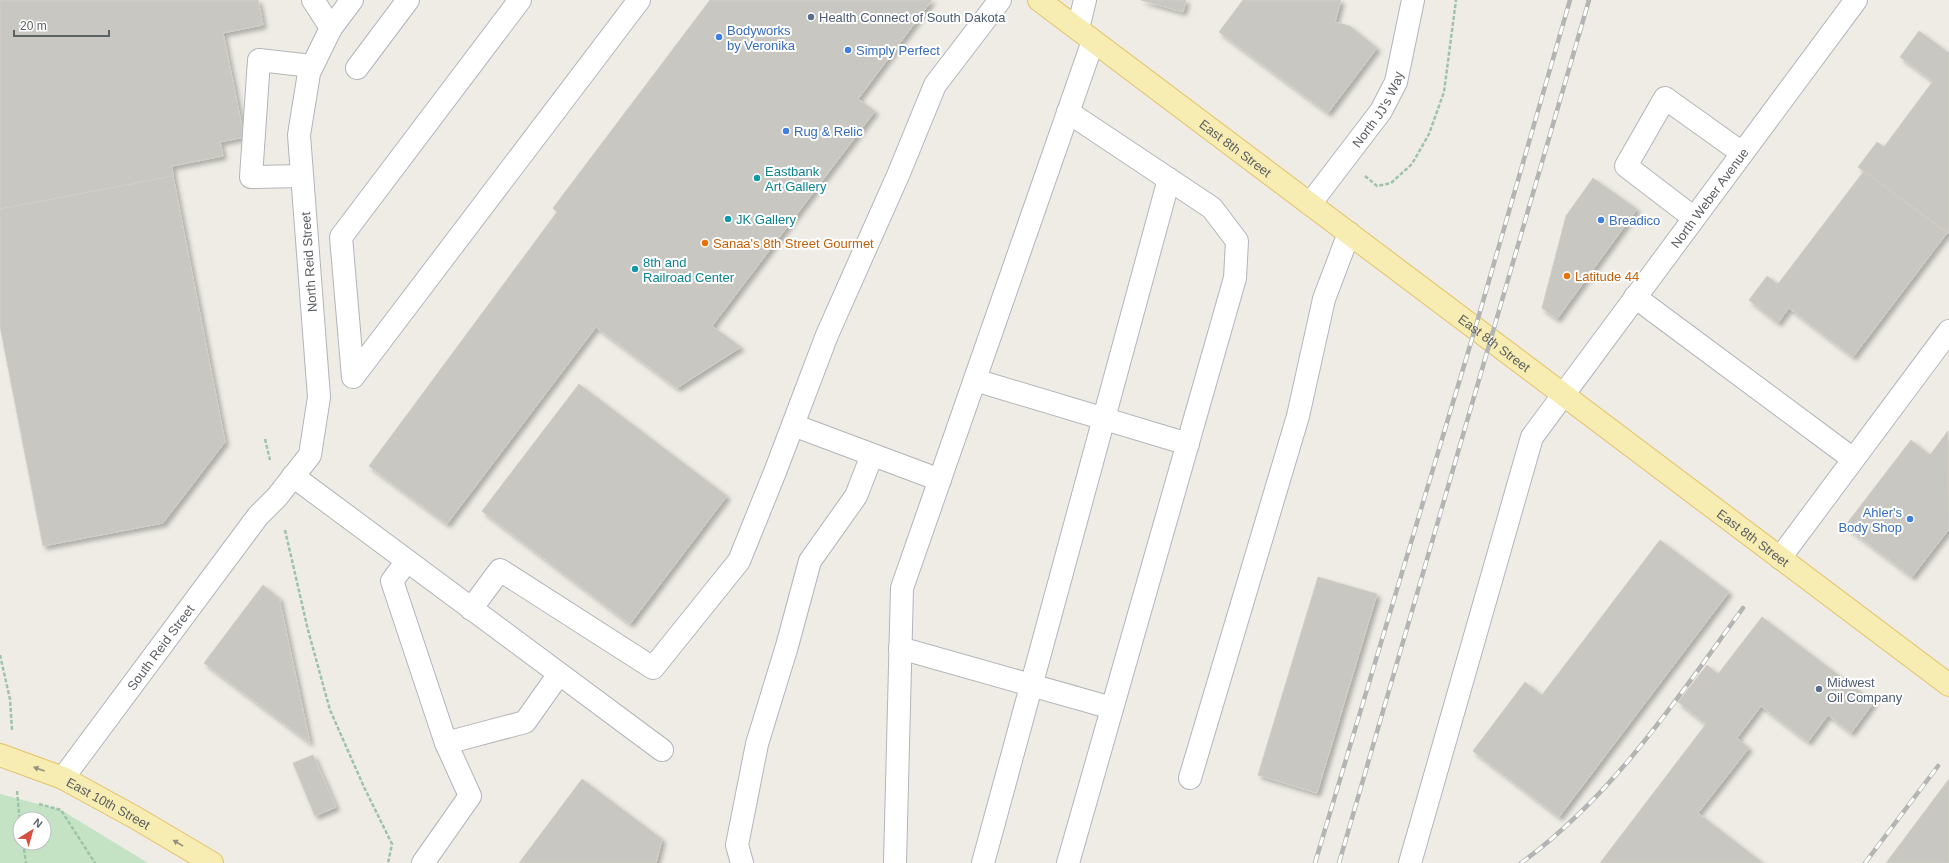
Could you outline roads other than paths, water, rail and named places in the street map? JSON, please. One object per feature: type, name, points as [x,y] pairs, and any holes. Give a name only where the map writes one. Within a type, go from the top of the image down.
[{"type":"main road","name":"East 8th Street","points":[[1039,0],[1949,685]]},
{"type":"main road","name":"East 10th Street","points":[[7,758],[63,778],[136,818],[212,863]]},
{"type":"street","points":[[313,0],[331,28]]},
{"type":"street","name":"North Reid Street","points":[[258,516],[277,498],[310,454],[319,397],[299,135],[309,73],[331,28],[352,0]]},
{"type":"street","points":[[357,68],[408,0]]},
{"type":"street","points":[[520,0],[341,237],[353,377],[639,0]]},
{"type":"street","points":[[471,609],[500,570],[653,668],[739,561],[827,335],[899,173],[935,85],[1000,0]]},
{"type":"street","points":[[895,863],[902,588],[1068,112],[1085,35],[1085,0]]},
{"type":"street","name":"North JJ's Way","points":[[1310,204],[1382,110],[1396,82],[1413,0]]},
{"type":"street","name":"North Weber Avenue","points":[[1410,863],[1532,437],[1562,394],[1856,0]]},
{"type":"street","points":[[302,176],[251,177],[259,60],[312,66]]},
{"type":"street","points":[[1694,218],[1626,166],[1665,98],[1742,153]]},
{"type":"street","points":[[1068,112],[1212,208],[1237,241],[1235,278],[1068,863]]},
{"type":"street","points":[[983,863],[1169,179]]},
{"type":"street","points":[[1190,778],[1298,416],[1324,299],[1349,233]]},
{"type":"street","points":[[1635,297],[1853,459]]},
{"type":"street","points":[[1780,558],[1949,332]]},
{"type":"street","points":[[975,380],[1188,444]]},
{"type":"street","points":[[793,425],[940,480]]},
{"type":"street","points":[[742,863],[737,845],[757,744],[787,646],[810,561],[856,496],[872,455]]},
{"type":"street","points":[[294,476],[662,750]]},
{"type":"street","name":"South Reid Street","points":[[63,778],[258,516]]},
{"type":"street","points":[[407,561],[392,581],[446,743],[470,796],[423,863]]},
{"type":"street","points":[[900,648],[1031,687],[1112,708]]},
{"type":"street","points":[[446,743],[525,722],[559,674]]},
{"type":"railway","points":[[1315,863],[1475,329],[1570,0]]},
{"type":"railway","points":[[1339,863],[1589,0]]},
{"type":"railway","points":[[1521,863],[1586,807],[1614,777],[1668,711],[1743,608]]},
{"type":"railway","points":[[1865,863],[1938,766]]},
{"type":"place","name":"Health Connect of South Dakota","points":[[811,17]]},
{"type":"place","name":"Bodyworks by Veronika","points":[[719,37]]},
{"type":"place","name":"Simply Perfect","points":[[848,50]]},
{"type":"place","name":"Rug & Relic","points":[[786,131]]},
{"type":"place","name":"Eastbank Art Gallery","points":[[757,178]]},
{"type":"place","name":"JK Gallery","points":[[728,219]]},
{"type":"place","name":"Breadico","points":[[1601,220]]},
{"type":"place","name":"Sanaa's 8th Street Gourmet","points":[[705,243]]},
{"type":"place","name":"8th and Railroad Center","points":[[635,269]]},
{"type":"place","name":"Latitude 44","points":[[1567,276]]},
{"type":"place","name":"Ahler's Body Shop","points":[[1910,519]]},
{"type":"place","name":"Midwest Oil Company","points":[[1819,689]]}]
